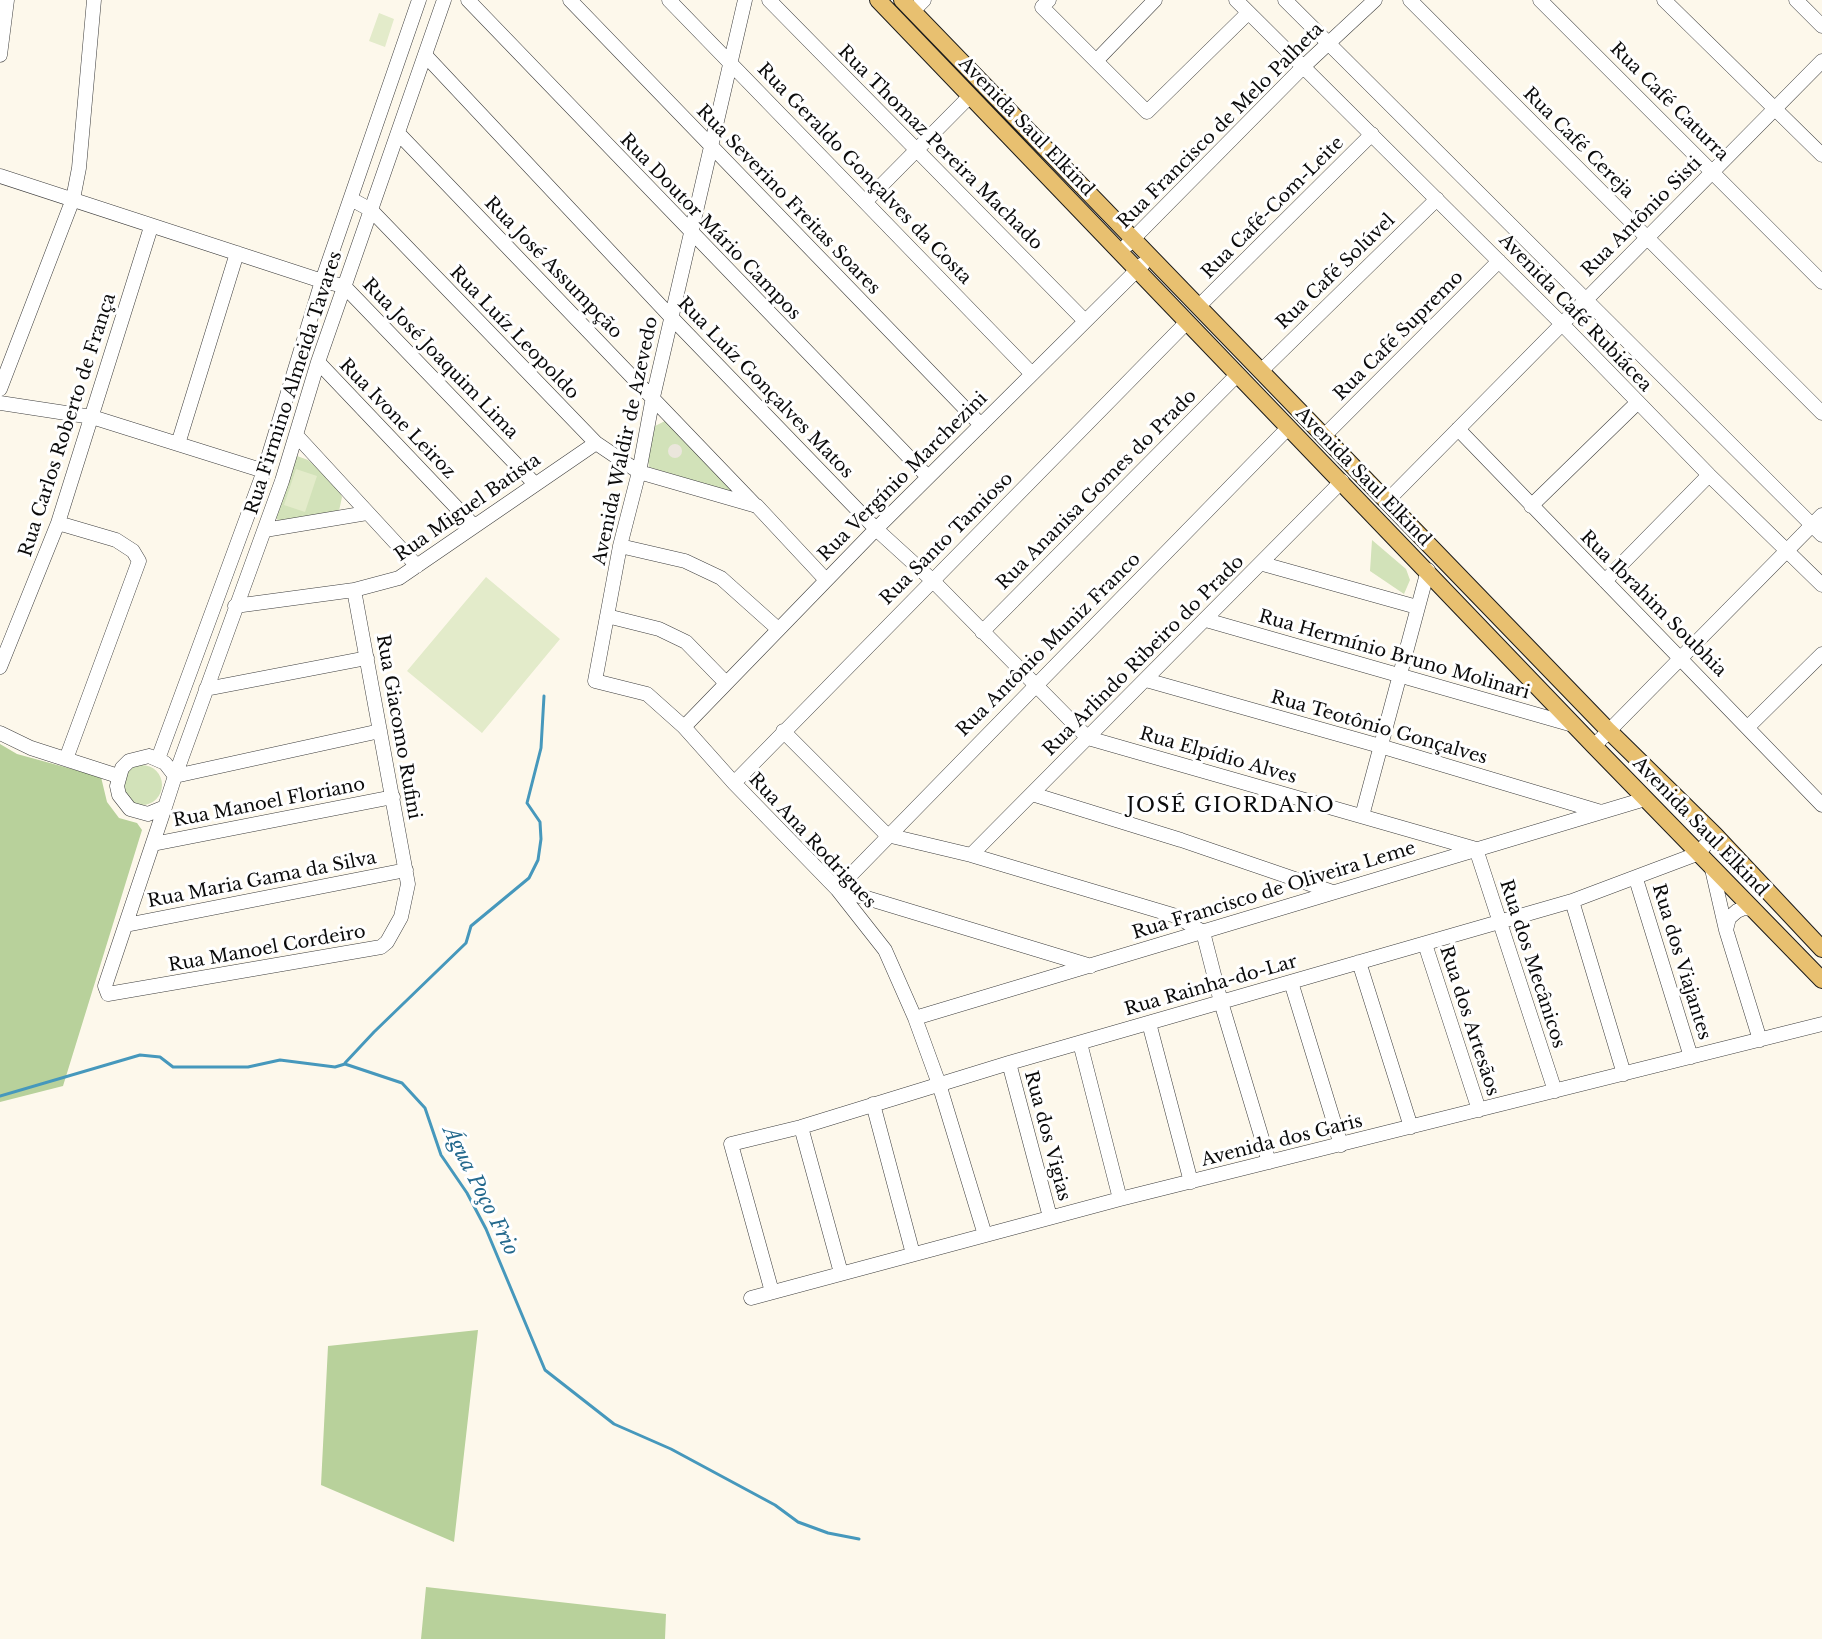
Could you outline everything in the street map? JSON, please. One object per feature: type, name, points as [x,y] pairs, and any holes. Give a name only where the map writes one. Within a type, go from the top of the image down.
[{"type":"main road","name":"Avenida Saul Elkind","points":[[878,0],[1288,428],[1428,570],[1644,799],[1822,980]]},
{"type":"main road","name":"Avenida Saul Elkind","points":[[913,4],[934,33],[1609,731],[1715,835],[1822,949]]},
{"type":"main road","points":[[920,44],[934,33]]},
{"type":"street","points":[[0,56],[7,0]]},
{"type":"street","points":[[0,389],[73,199],[79,168],[94,0]]},
{"type":"street","name":"Rua Firmino Almeida Tavares","points":[[158,759],[264,471],[322,281],[418,0]]},
{"type":"street","name":"Rua Firmino Almeida Tavares","points":[[111,995],[106,992],[105,986],[175,776],[235,606],[265,530],[297,436],[318,362],[444,0]]},
{"type":"street","name":"Rua Doutor Mário Campos","points":[[468,0],[690,233],[928,477]]},
{"type":"street","name":"Rua Severino Freitas Soares","points":[[570,0],[981,425]]},
{"type":"street","name":"Rua Geraldo Gonçalves da Costa","points":[[669,0],[1032,374]]},
{"type":"street","name":"Avenida Waldir de Azevedo","points":[[596,681],[620,546],[639,472],[653,397],[729,61],[745,0]]},
{"type":"street","name":"Rua Thomaz Pereira Machado","points":[[769,0],[1085,321]]},
{"type":"street","points":[[1096,61],[1155,0]]},
{"type":"street","name":"Avenida Café Rubiácea","points":[[1236,0],[1562,324],[1709,476],[1822,585]]},
{"type":"street","name":"Avenida Café Rubiácea","points":[[1285,0],[1584,301],[1819,525]]},
{"type":"street","name":"Rua Francisco de Melo Palheta","points":[[1120,253],[1303,67],[1375,0]]},
{"type":"street","name":"Rua Café Cereja","points":[[1410,0],[1822,413]]},
{"type":"street","name":"Rua Café Caturra","points":[[1540,0],[1822,282]]},
{"type":"street","points":[[1664,0],[1822,155]]},
{"type":"street","points":[[1796,0],[1822,26]]},
{"type":"street","points":[[1046,3],[1096,61],[1148,112],[1248,13]]},
{"type":"street","name":"Rua Luíz Gonçalves Matos","points":[[425,55],[671,317],[876,529],[932,580],[1088,738]]},
{"type":"street","name":"Rua Antônio Sisti","points":[[1387,501],[1822,61]]},
{"type":"street","points":[[865,202],[970,96]]},
{"type":"street","name":"Rua José Assumpção","points":[[398,133],[826,580]]},
{"type":"street","name":"Rua Café-Com-Leite","points":[[1199,306],[1372,134]]},
{"type":"street","points":[[0,176],[151,227],[344,286]]},
{"type":"street","name":"Rua Luíz Leopoldo","points":[[351,199],[371,210],[596,443],[639,472],[757,506]]},
{"type":"street","name":"Rua Café Solúvel","points":[[1261,371],[1437,199]]},
{"type":"street","name":"Rua Carlos Roberto de França","points":[[0,667],[58,522],[151,227]]},
{"type":"street","points":[[178,444],[237,253]]},
{"type":"street","name":"Rua Vergínio Marchezini","points":[[684,727],[725,682],[876,529],[1150,256]]},
{"type":"street","name":"Rua Café Supremo","points":[[1324,436],[1499,261]]},
{"type":"street","name":"Rua José Joaquim Lima","points":[[344,286],[535,483]]},
{"type":"street","name":"Rua Santo Tamioso","points":[[734,783],[1186,322]]},
{"type":"street","name":"Rua Ivone Leiroz","points":[[318,362],[474,526]]},
{"type":"street","name":"Rua Ananisa Gomes do Prado","points":[[982,632],[1237,375]]},
{"type":"street","points":[[1532,506],[1638,402]]},
{"type":"street","points":[[0,403],[92,417],[264,471]]},
{"type":"street","name":"Rua Antônio Muniz Franco","points":[[837,889],[887,835],[1288,428]]},
{"type":"street","name":"Rua Ibrahim Soubhia","points":[[1458,429],[1748,727],[1819,796]]},
{"type":"street","points":[[297,436],[417,566]]},
{"type":"street","name":"Rua Miguel Batista","points":[[235,606],[354,590],[399,578],[596,443]]},
{"type":"street","points":[[1605,581],[1709,476]]},
{"type":"street","name":"Rua Arlindo Ribeiro do Prado","points":[[971,855],[1263,564],[1342,481]]},
{"type":"street","points":[[265,530],[367,513]]},
{"type":"street","points":[[58,522],[116,540],[133,551],[139,561],[66,759]]},
{"type":"street","points":[[1594,746],[1787,550],[1819,525]]},
{"type":"street","points":[[620,546],[685,561],[722,578],[778,629]]},
{"type":"street","points":[[1263,564],[1418,607]]},
{"type":"street","points":[[1362,816],[1428,570]]},
{"type":"street","name":"Rua Giacomo Rufini","points":[[354,590],[406,870]]},
{"type":"street","points":[[607,616],[659,629],[686,642],[725,682]]},
{"type":"street","name":"Rua Hermínio Bruno Molinari","points":[[1206,620],[1573,725]]},
{"type":"street","points":[[1748,727],[1822,654]]},
{"type":"street","points":[[206,689],[367,658]]},
{"type":"street","name":"Rua Ana Rodrigues","points":[[596,681],[647,694],[684,727],[734,783],[837,889],[885,950],[915,1018],[939,1084],[985,1235]]},
{"type":"street","name":"Rua Teotônio Gonçalves","points":[[1146,681],[1380,746],[1601,812]]},
{"type":"street","points":[[165,807],[148,814],[130,809],[119,795],[118,776],[129,761],[139,757],[158,759],[175,776],[380,730]]},
{"type":"street","points":[[783,731],[887,835],[971,855],[1176,916],[1203,932],[1221,1002],[1269,1162]]},
{"type":"street","points":[[0,733],[21,744],[118,776]]},
{"type":"street","name":"Rua Elpídio Alves","points":[[1088,738],[1476,849]]},
{"type":"street","points":[[1032,794],[1181,840],[1333,892]]},
{"type":"street","name":"Rua Manoel Floriano","points":[[153,844],[393,797]]},
{"type":"street","name":"Rua Francisco de Oliveira Leme","points":[[915,1018],[1644,799]]},
{"type":"street","points":[[1697,854],[1715,835]]},
{"type":"street","name":"Rua dos Mecânicos","points":[[1476,849],[1555,1091]]},
{"type":"street","name":"Rua Rainha-do-Lar","points":[[772,1292],[731,1144],[801,1127],[1009,1063],[1499,923],[1636,879],[1697,854]]},
{"type":"street","points":[[1712,869],[1726,930],[1760,1040]]},
{"type":"street","name":"Rua Maria Gama da Silva","points":[[126,925],[406,870]]},
{"type":"street","name":"Rua Manoel Cordeiro","points":[[111,995],[381,947],[392,935],[405,903],[408,884],[406,870]]},
{"type":"street","name":"Rua dos Viajantes","points":[[1636,879],[1691,1057]]},
{"type":"street","points":[[837,889],[1091,966]]},
{"type":"street","points":[[1572,901],[1624,1074]]},
{"type":"street","points":[[1726,930],[1729,918],[1737,911],[1744,908],[1753,909]]},
{"type":"street","name":"Rua dos Artesãos","points":[[1425,944],[1479,1110]]},
{"type":"street","points":[[1359,962],[1411,1127]]},
{"type":"street","points":[[1291,982],[1341,1144]]},
{"type":"street","points":[[1149,1023],[1191,1182]]},
{"type":"street","name":"Avenida dos Garis","points":[[751,1299],[1120,1198],[1822,1024]]},
{"type":"street","points":[[1080,1043],[1120,1198]]},
{"type":"street","name":"Rua dos Vigias","points":[[1009,1063],[1050,1217]]},
{"type":"street","points":[[873,1104],[913,1254]]},
{"type":"street","points":[[801,1127],[841,1273]]},
{"type":"green space","points":[[379,13],[394,19],[385,47],[369,41]]},
{"type":"green space","points":[[667,420],[733,490],[731,492],[649,467],[648,459],[655,426]]},
{"type":"green space","points":[[297,456],[308,460],[336,484],[342,497],[339,511],[280,522],[274,516]]},
{"type":"green space","points":[[296,469],[317,476],[305,512],[284,505]]},
{"type":"green space","points":[[1372,540],[1406,569],[1410,580],[1404,594],[1370,571]]},
{"type":"green space","points":[[486,577],[560,639],[482,733],[407,671]]},
{"type":"green space","points":[[0,744],[17,754],[101,777],[107,802],[119,818],[137,823],[142,830],[63,1086],[0,1102]]},
{"type":"green space","points":[[142,765],[150,766],[156,771],[161,777],[161,793],[156,799],[150,804],[142,805],[134,804],[128,799],[123,793],[122,785],[123,777],[128,771],[134,766]]},
{"type":"green space","points":[[478,1330],[454,1542],[321,1485],[328,1346]]},
{"type":"green space","points":[[426,1587],[666,1614],[665,1639],[421,1639]]},
{"type":"shaded area","points":[[675,444],[680,446],[682,451],[680,456],[675,458],[670,456],[668,451],[670,446]]},
{"type":"waterway","points":[[345,1063],[466,943],[471,926],[529,878],[538,860],[541,839],[540,822],[527,803],[541,748],[544,696]]},
{"type":"waterway","name":"Água Poço Frio","points":[[0,1096],[140,1055],[160,1057],[173,1067],[248,1067],[280,1060],[335,1067],[345,1064],[402,1083],[425,1108],[441,1155],[467,1193],[486,1229],[545,1370],[614,1424],[671,1449],[775,1505],[798,1522],[828,1533],[859,1539]]},
{"type":"district","name":"JOSÉ GIORDANO","points":[[1231,806]]}]
